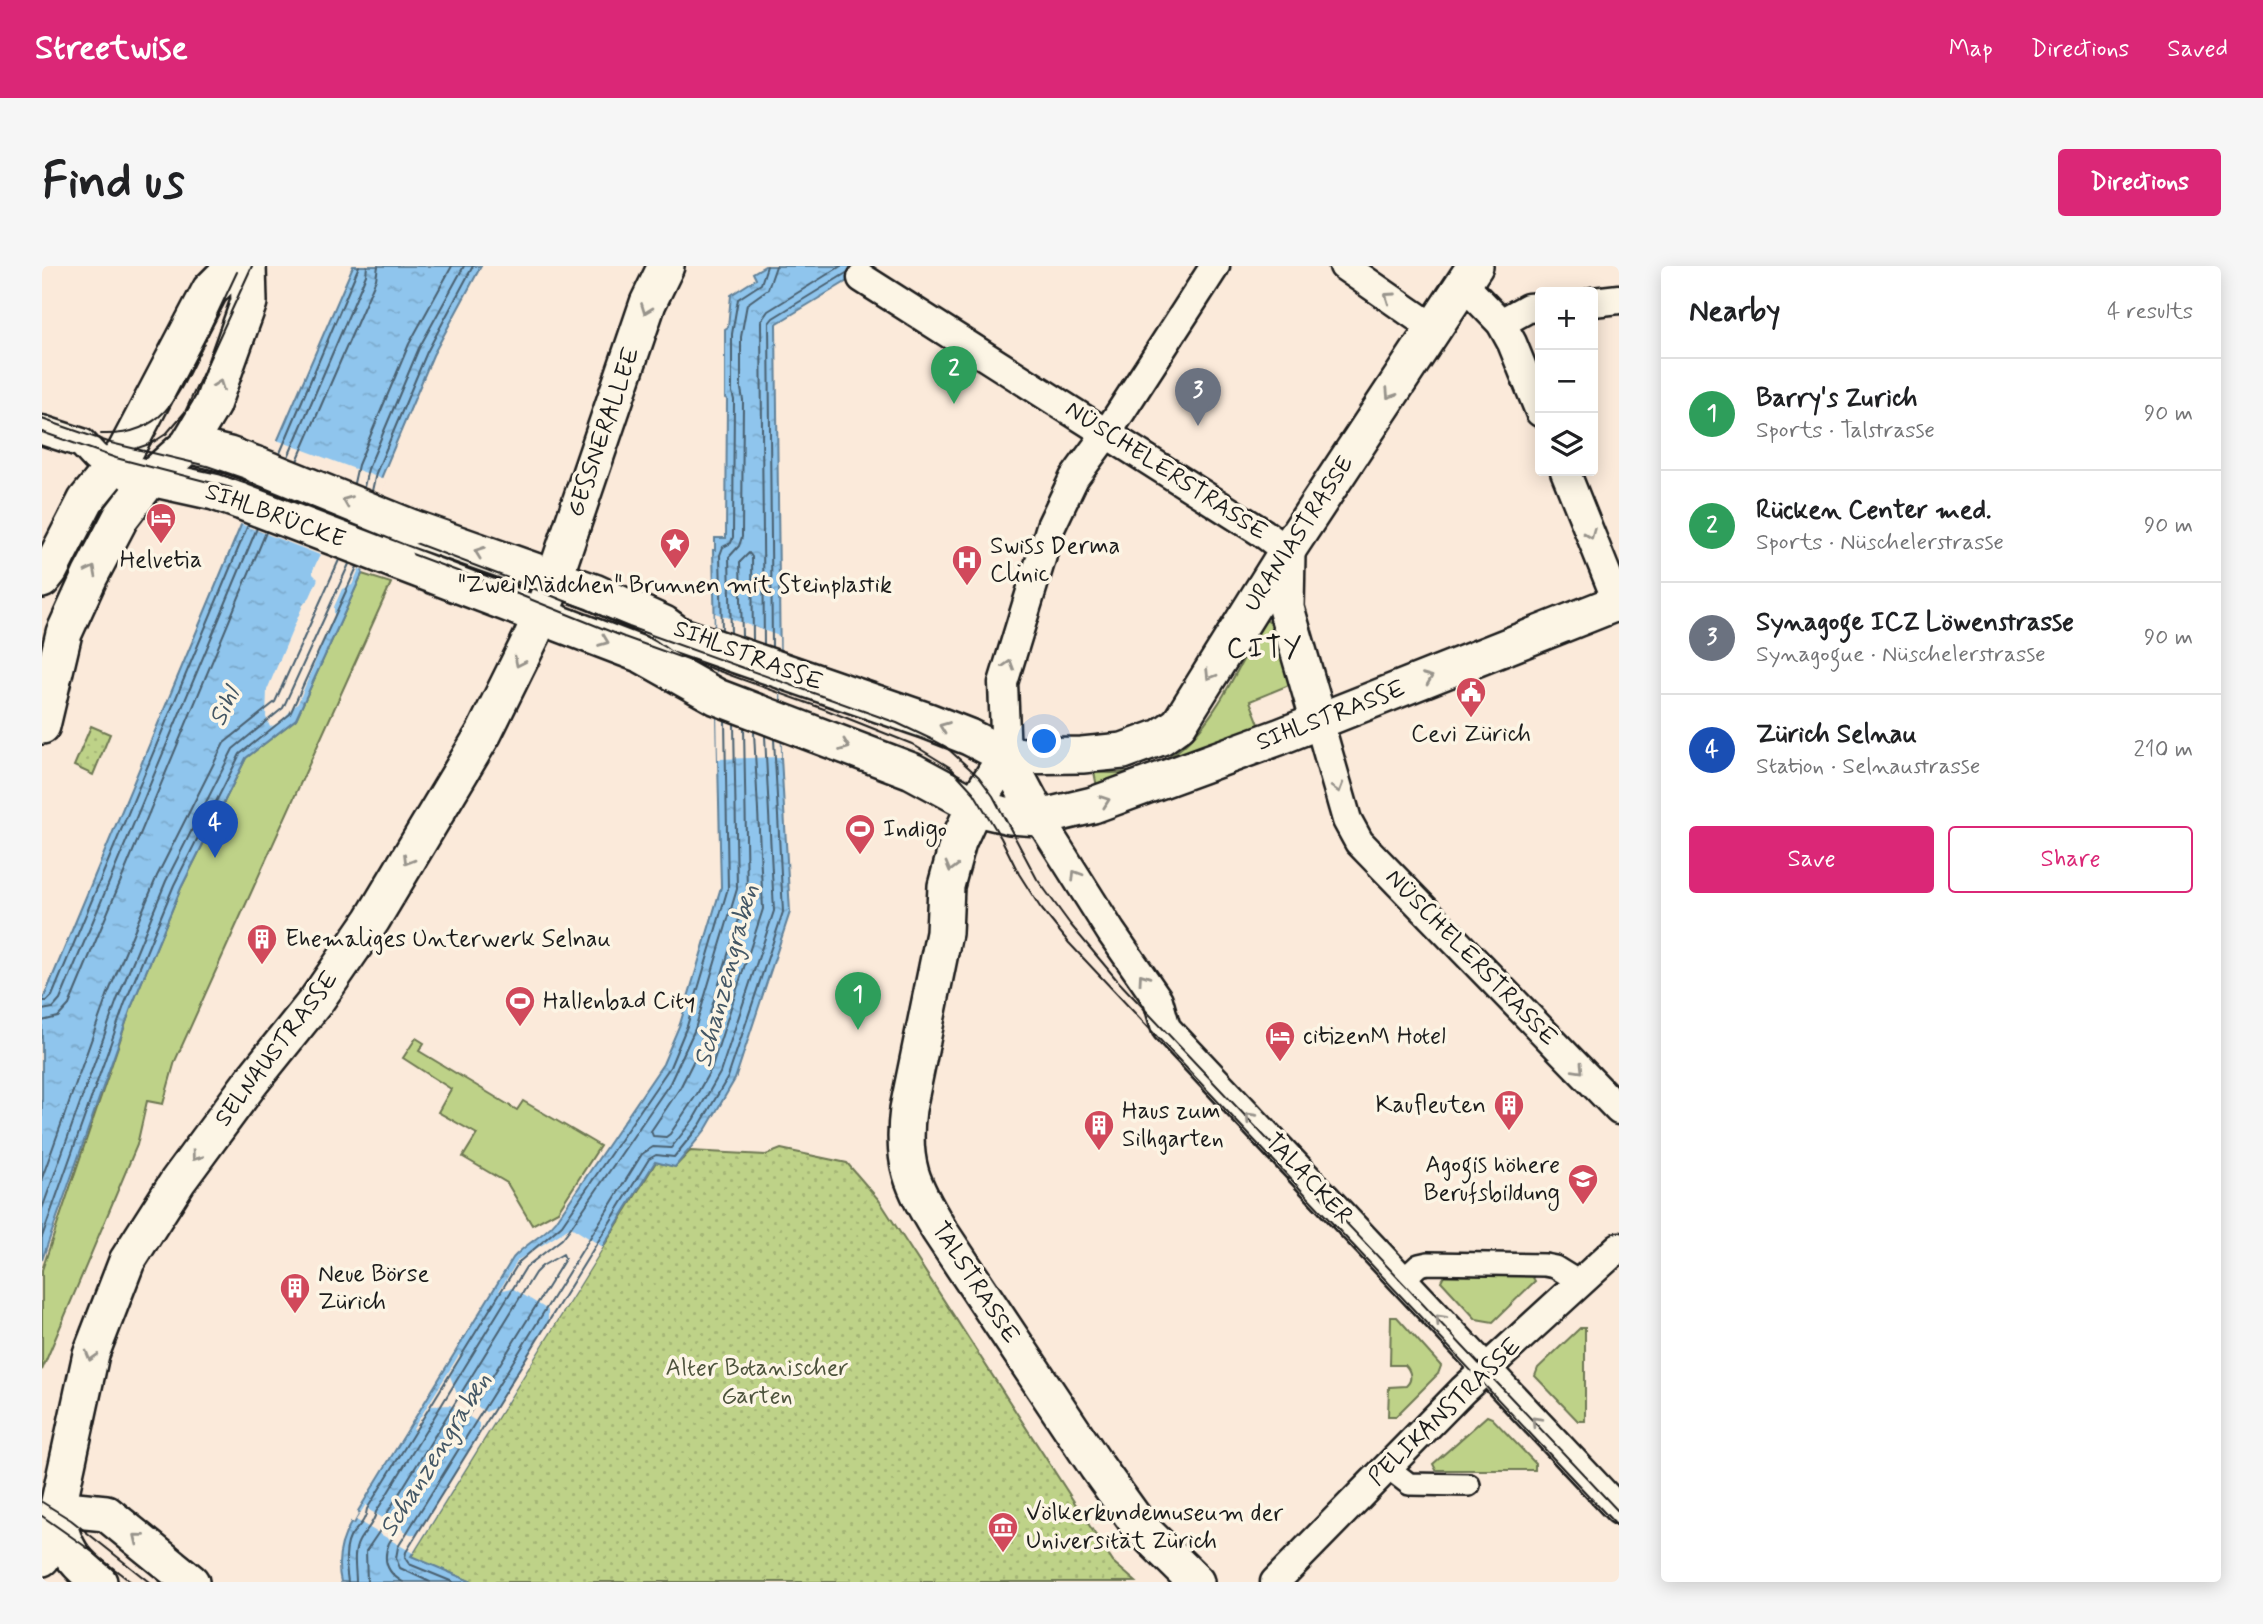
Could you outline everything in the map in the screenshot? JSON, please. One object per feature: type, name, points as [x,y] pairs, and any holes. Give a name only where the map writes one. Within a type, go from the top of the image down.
[{"type":"street","points":[[42,580],[50,570],[86,499],[118,461],[210,290],[220,280],[245,266],[249,302],[212,405],[188,446],[151,478],[122,515],[90,576],[53,633],[42,726]]},
{"type":"street","name":"GESSNERALLEE","points":[[547,598],[648,303],[666,266]]},
{"type":"street","points":[[1039,818],[1006,757],[1003,683],[1051,526],[1074,478],[1107,433],[1215,266]]},
{"type":"street","points":[[1344,266],[1433,328]]},
{"type":"street","points":[[1469,275],[1512,343],[1535,400]]},
{"type":"street","name":"URANIASTRASSE","points":[[1006,757],[1123,751],[1161,737],[1179,724],[1287,551],[1469,275]]},
{"type":"street","name":"NÜSCHELERSTRASSE","points":[[862,278],[1263,533],[1287,551],[1286,608],[1347,820],[1359,842],[1619,1110]]},
{"type":"street","points":[[1598,301],[1619,299]]},
{"type":"street","points":[[1501,323],[1534,308]]},
{"type":"street","points":[[42,430],[82,443],[95,457],[118,461],[188,446]]},
{"type":"street","name":"SIHLBRÜCKE","points":[[188,446],[229,455],[410,527]]},
{"type":"street","name":"SIHLBRÜCKE","points":[[118,461],[151,478],[214,492],[397,561]]},
{"type":"street","points":[[1567,476],[1618,603]]},
{"type":"street","name":"SIHLSTRASSE","points":[[410,527],[547,598],[717,697],[912,771],[975,805],[1010,816],[1039,818],[1093,805],[1319,722],[1618,603]]},
{"type":"street","name":"SIHLSTRASSE","points":[[397,561],[547,598],[635,609],[676,633],[959,733],[1006,757]]},
{"type":"street","name":"SELNAUSTRASSE","points":[[42,1558],[49,1512],[91,1354],[127,1261],[178,1181],[251,1082],[316,1001],[372,920],[484,733],[547,598]]},
{"type":"street","name":"TALSTRASSE","points":[[1006,757],[975,805],[958,842],[946,886],[944,933],[905,1134],[906,1163],[914,1184],[939,1230],[1097,1467],[1141,1528],[1196,1582]]},
{"type":"street","name":"TALACKER","points":[[1039,818],[1111,932],[1158,1000],[1166,1028],[1619,1510]]},
{"type":"street","name":"PELIKANSTRASSE","points":[[1275,1582],[1486,1369],[1619,1247]]},
{"type":"street","points":[[1403,1280],[1419,1265],[1428,1263],[1545,1265],[1555,1267],[1581,1283]]},
{"type":"street","points":[[1387,1466],[1409,1484],[1469,1485]]},
{"type":"street","points":[[99,1582],[78,1564],[68,1551],[49,1512],[76,1510],[106,1513],[191,1582]]},
{"type":"green space","points":[[362,574],[391,583],[175,1061],[163,1104],[147,1101],[137,1145],[42,1370],[42,1270],[132,1005],[181,888],[246,758],[296,719]]},
{"type":"green space","points":[[1265,620],[1272,623],[1294,683],[1250,701],[1261,729],[1097,787],[1094,772],[1129,772],[1157,763],[1181,748],[1202,727],[1219,702]]},
{"type":"green space","points":[[91,726],[110,734],[93,775],[74,766]]},
{"type":"green space","points":[[416,1038],[424,1043],[419,1051],[517,1110],[523,1101],[600,1146],[558,1211],[532,1225],[507,1183],[463,1157],[477,1134],[438,1112],[451,1089],[403,1058]]},
{"type":"green space","name":"Alter Botanischer Garten","points":[[781,1149],[847,1163],[879,1200],[1113,1562],[1136,1582],[472,1582],[411,1557],[656,1162],[675,1167],[690,1151],[766,1155]]},
{"type":"green space","points":[[1444,1275],[1532,1276],[1535,1281],[1493,1322],[1476,1319],[1441,1281]]},
{"type":"green space","points":[[1391,1317],[1397,1317],[1441,1366],[1438,1374],[1396,1416],[1388,1416],[1389,1387],[1406,1386],[1410,1376],[1405,1365],[1390,1365]]},
{"type":"green space","points":[[1580,1328],[1585,1328],[1585,1421],[1578,1421],[1535,1376],[1538,1368]]},
{"type":"green space","points":[[1487,1416],[1535,1463],[1535,1470],[1436,1470],[1433,1464]]},
{"type":"water","name":"Sihl","points":[[353,266],[481,266],[433,355],[382,476],[362,574],[296,719],[246,758],[181,888],[132,1005],[42,1260],[42,1002],[241,525]]},
{"type":"water","name":"Schanzengraben","points":[[765,266],[872,266],[776,324],[781,757],[790,912],[735,1079],[706,1129],[675,1167],[655,1162],[411,1556],[472,1582],[341,1582],[339,1559],[342,1544],[351,1523],[354,1524],[360,1513],[358,1511],[513,1258],[556,1221],[663,1064],[680,1024],[721,887],[713,550],[715,538],[726,538],[725,329],[728,327],[731,295],[756,279],[753,273]]},
{"type":"pier","points":[[274,439],[385,480],[367,572],[359,569],[352,585],[342,589],[334,607],[334,617],[298,703],[279,723],[270,727],[266,717],[267,690],[303,605],[318,579],[313,570],[320,555],[238,523]]},
{"type":"pier","points":[[715,613],[779,636],[781,757],[718,759]]},
{"type":"pier","points":[[571,1227],[603,1247],[413,1553],[356,1520],[366,1504],[369,1510],[410,1534],[417,1535],[479,1434],[479,1423],[450,1405],[431,1406],[415,1431],[413,1429],[459,1355],[461,1357],[450,1376],[457,1394],[486,1412],[496,1407],[548,1322],[548,1310],[512,1288],[499,1291],[518,1260]]},
{"type":"tram line","points":[[135,449],[166,434],[185,412],[252,266]]},
{"type":"tram line","points":[[101,434],[135,430],[165,411],[188,374],[237,272]]},
{"type":"tram line","points":[[42,419],[111,443],[207,466],[251,481],[508,578],[629,627],[897,723],[946,747],[979,777],[993,796],[1037,879],[1117,980],[1619,1512]]},
{"type":"tram line","points":[[42,432],[116,458],[247,492],[624,637],[824,709],[912,744],[951,768],[974,793],[1019,874],[1040,907],[1069,943],[1619,1528]]},
{"type":"tram line","points":[[42,1502],[71,1520],[149,1582]]},
{"type":"tram line","points":[[42,1516],[131,1582]]},
{"type":"place","name":"Rücken Center med.","points":[[954,404]]},
{"type":"place","name":"Synagoge ICZ Löwenstrasse","points":[[1198,426]]},
{"type":"place","name":"Helvetia","points":[[161,545]]},
{"type":"place","name":"\"Zwei Mädchen\" Brunnen mit Steinplastik","points":[[675,570]]},
{"type":"place","name":"Swiss Derma Clinic","points":[[967,587]]},
{"type":"place","name":"Cevi Zürich","points":[[1471,719]]},
{"type":"place","name":"Indigo","points":[[860,856]]},
{"type":"place","name":"Zürich Selnau","points":[[215,858]]},
{"type":"place","name":"Ehemaliges Unterwerk Selnau","points":[[262,966]]},
{"type":"place","name":"Hallenbad City","points":[[520,1028]]},
{"type":"place","name":"Barry's Zurich","points":[[858,1030]]},
{"type":"place","name":"citizenM Hotel","points":[[1280,1063]]},
{"type":"place","name":"Kaufleuten","points":[[1509,1132]]},
{"type":"place","name":"Haus zum Silhgarten","points":[[1099,1152]]},
{"type":"place","name":"Agogis höhere Berufsbildung","points":[[1583,1206]]},
{"type":"place","name":"Neue Börse Zürich","points":[[295,1315]]},
{"type":"place","name":"Völkerkundemuseum der Universität Zürich","points":[[1003,1554]]},
{"type":"district","name":"CITY","points":[[1265,649]]}]
